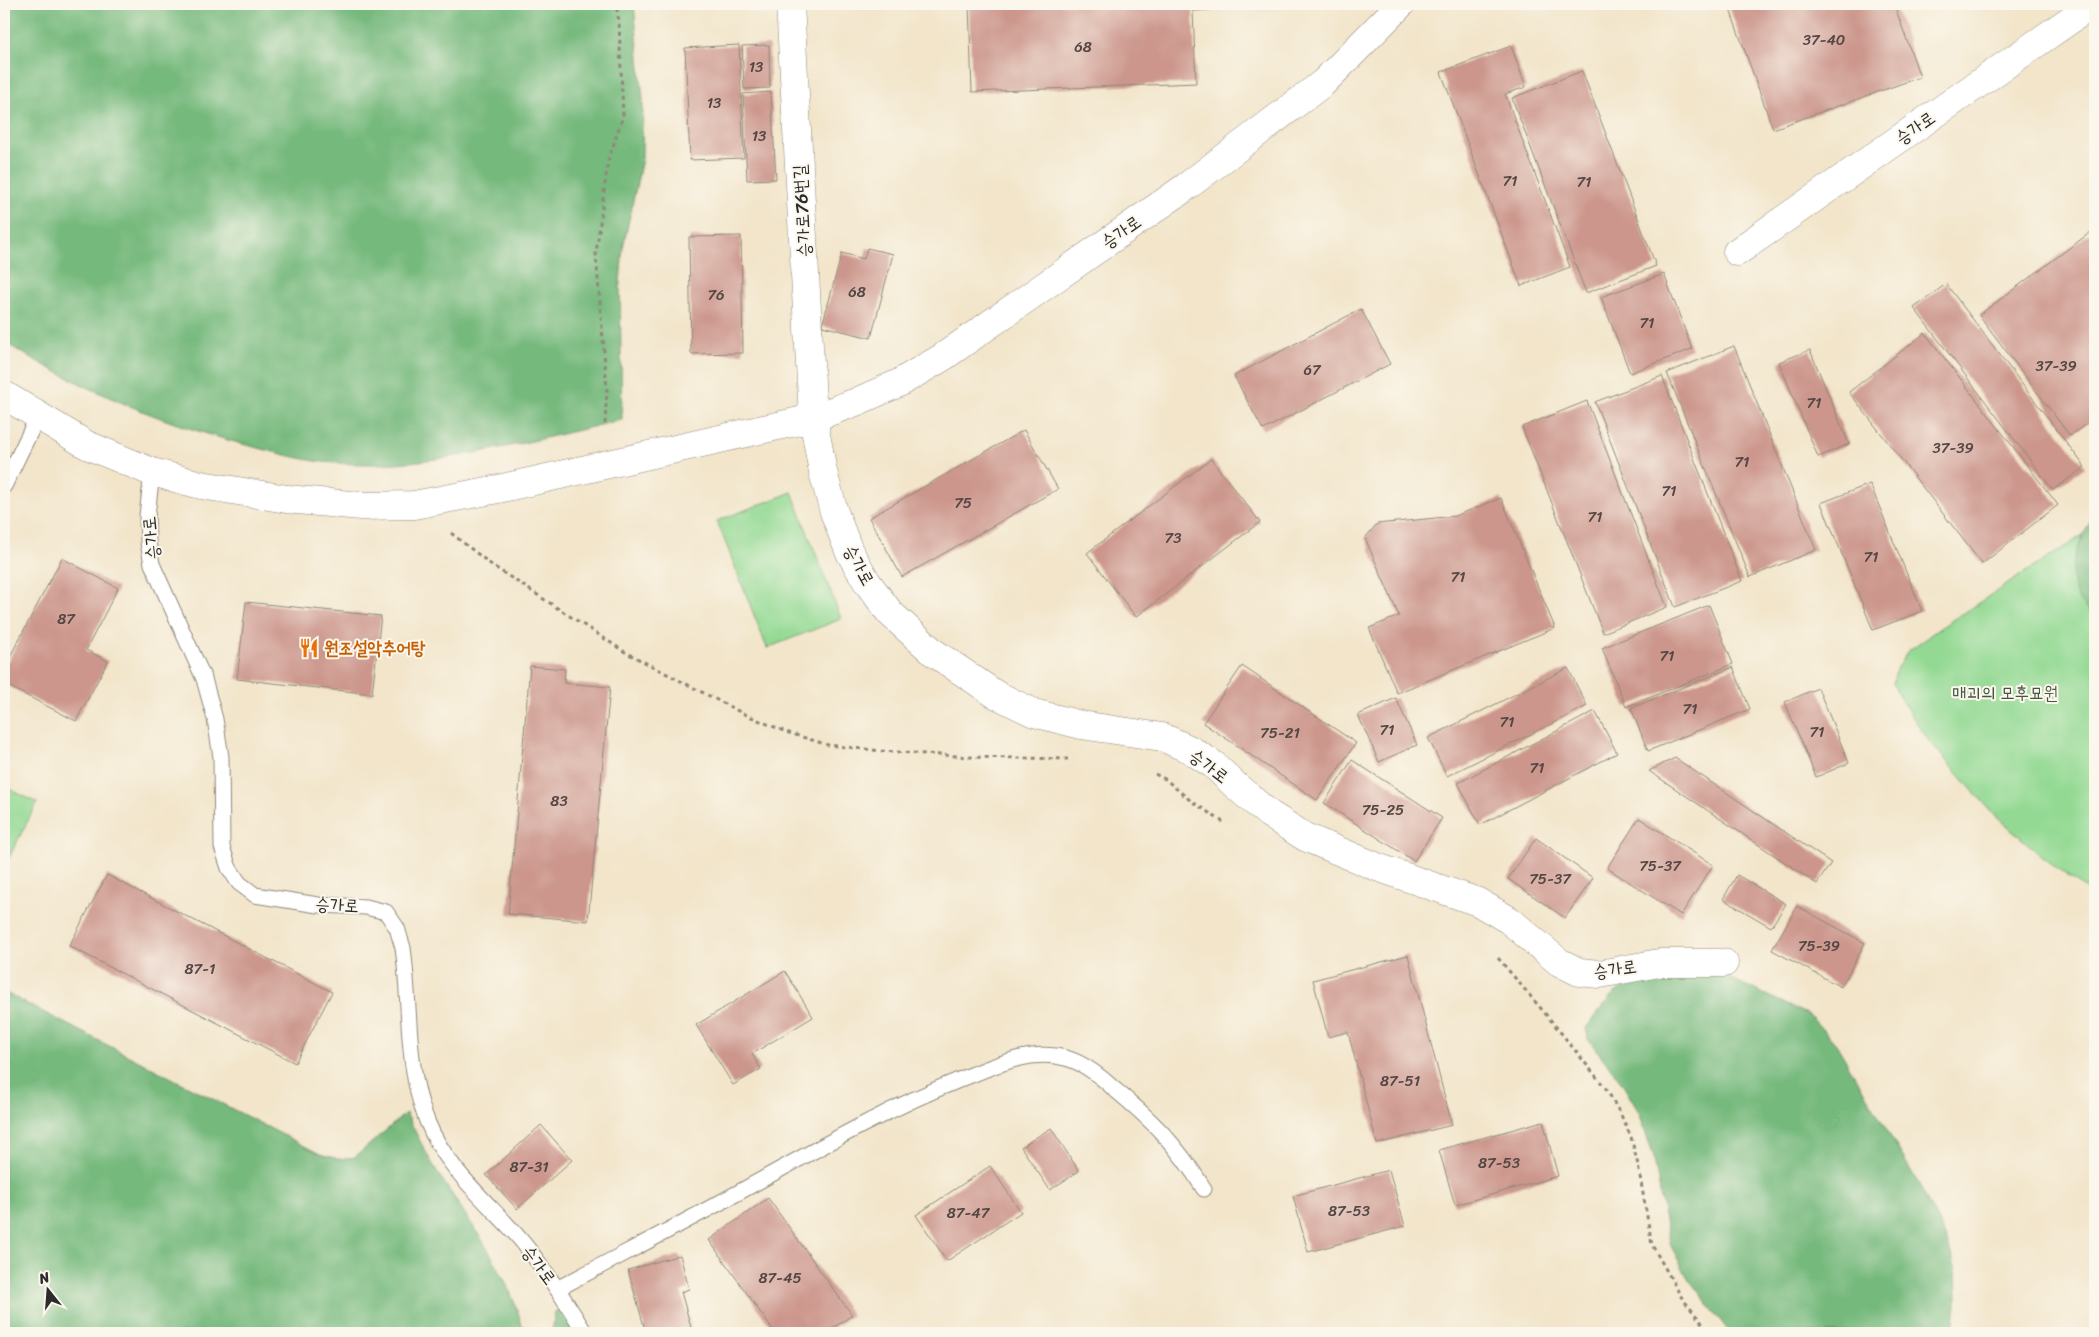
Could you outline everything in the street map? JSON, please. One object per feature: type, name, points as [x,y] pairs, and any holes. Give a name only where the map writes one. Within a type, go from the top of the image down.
[{"type":"street","name":"승가로76번길","points":[[790,4],[813,418]]},
{"type":"street","name":"승가로","points":[[4,395],[87,445],[152,472],[200,485],[287,499],[361,506],[414,505],[498,490],[813,418],[899,383],[943,357],[1186,187],[1324,83],[1401,4]]},
{"type":"street","name":"승가로","points":[[1737,252],[2093,4]]},
{"type":"street","name":"승가로","points":[[813,418],[823,472],[834,512],[849,551],[867,582],[890,613],[933,652],[995,694],[1034,713],[1080,725],[1162,737],[1190,750],[1214,765],[1269,814],[1305,836],[1377,867],[1478,902],[1509,920],[1559,962],[1579,972],[1600,974],[1659,962],[1724,964]]},
{"type":"lane","points":[[4,486],[38,416]]},
{"type":"lane","name":"승가로","points":[[152,472],[146,516],[152,564],[204,680],[215,719],[221,757],[222,847],[229,868],[239,883],[255,895],[318,905],[366,907],[386,912],[397,928],[403,948],[414,1075],[427,1122],[438,1144],[454,1168],[513,1232],[557,1289],[585,1333]]},
{"type":"lane","points":[[557,1289],[732,1196],[832,1139],[914,1098],[983,1070],[1025,1057],[1046,1055],[1066,1058],[1096,1074],[1166,1135],[1204,1189]]},
{"type":"path","points":[[605,424],[607,389],[596,254],[608,161],[622,116],[619,22],[616,4]]},
{"type":"path","points":[[414,505],[493,566],[625,652],[742,713],[786,732],[828,745],[882,751],[970,757],[1075,759]]},
{"type":"path","points":[[1152,772],[1165,779],[1191,801],[1228,826]]},
{"type":"path","points":[[1497,956],[1550,1018],[1607,1090],[1621,1114],[1631,1137],[1638,1165],[1652,1245],[1682,1298],[1710,1333]]},
{"type":"green space","points":[[4,4],[634,4],[643,100],[642,159],[623,248],[620,283],[622,420],[516,445],[444,458],[371,464],[316,461],[224,439],[127,405],[64,376],[4,342]]},
{"type":"green space","points":[[792,492],[841,619],[767,648],[717,521]]},
{"type":"green space","points":[[2095,513],[2095,616],[2083,605],[2076,593],[2073,567],[2082,539]]},
{"type":"green space","name":"매괴의 모후묘원","points":[[2083,535],[2074,560],[2089,612],[2095,616],[2095,896],[2046,860],[1991,811],[1930,742],[1901,700],[1893,683],[1896,670],[1908,651]]},
{"type":"green space","points":[[4,786],[37,803],[4,867]]},
{"type":"green space","points":[[1721,974],[1809,1015],[1836,1044],[1920,1186],[1946,1238],[1956,1270],[1957,1298],[1954,1322],[1949,1333],[1730,1333],[1688,1278],[1671,1246],[1654,1158],[1639,1112],[1620,1080],[1588,1039],[1586,1028],[1610,998],[1630,984],[1668,976]]},
{"type":"green space","points":[[4,992],[320,1154],[339,1159],[355,1157],[406,1113],[434,1166],[499,1270],[518,1311],[524,1333],[4,1333]]},
{"type":"green space","points":[[561,1309],[575,1333],[552,1333],[555,1312]]},
{"type":"building","points":[[969,4],[1211,4],[1211,10],[1193,11],[1196,83],[972,92]]},
{"type":"building","points":[[1728,4],[1894,4],[1920,77],[1773,129]]},
{"type":"building","points":[[739,45],[744,158],[690,160],[685,48]]},
{"type":"building","points":[[769,45],[770,88],[744,89],[742,46]]},
{"type":"building","points":[[1511,46],[1526,87],[1505,94],[1570,267],[1521,286],[1441,72]]},
{"type":"building","points":[[1582,71],[1656,266],[1586,293],[1512,98]]},
{"type":"building","points":[[771,92],[776,179],[747,180],[743,94]]},
{"type":"building","points":[[2095,229],[2095,417],[2070,436],[1979,315]]},
{"type":"building","points":[[741,236],[743,353],[691,354],[689,237]]},
{"type":"building","points":[[867,248],[893,254],[871,338],[822,326],[842,253],[864,259]]},
{"type":"building","points":[[1664,274],[1692,349],[1630,373],[1601,297]]},
{"type":"building","points":[[1946,284],[2085,467],[2053,490],[1914,308]]},
{"type":"building","points":[[1361,309],[1390,364],[1263,430],[1234,376]]},
{"type":"building","points":[[1925,333],[2058,505],[1982,564],[1849,392]]},
{"type":"building","points":[[1734,346],[1816,550],[1750,577],[1667,373]]},
{"type":"building","points":[[1810,350],[1849,444],[1818,457],[1779,362]]},
{"type":"building","points":[[1662,376],[1742,581],[1675,607],[1595,402]]},
{"type":"building","points":[[1587,401],[1667,607],[1603,633],[1522,427]]},
{"type":"building","points":[[1024,430],[1058,489],[902,577],[869,518]]},
{"type":"building","points":[[1211,459],[1260,522],[1136,617],[1087,553]]},
{"type":"building","points":[[1870,484],[1922,611],[1873,630],[1821,503]]},
{"type":"building","points":[[1501,498],[1555,628],[1397,693],[1369,628],[1399,616],[1365,538],[1377,524],[1455,516]]},
{"type":"building","points":[[62,558],[118,588],[86,650],[108,661],[76,721],[4,684],[4,668]]},
{"type":"building","name":"원조설악추어탕","points":[[246,602],[381,616],[372,694],[237,679]]},
{"type":"building","points":[[1709,605],[1733,664],[1626,707],[1602,648]]},
{"type":"building","points":[[530,666],[565,669],[564,683],[610,687],[588,921],[508,914]]},
{"type":"building","points":[[1242,666],[1356,743],[1317,800],[1203,723]]},
{"type":"building","points":[[1733,667],[1750,709],[1648,751],[1631,708]]},
{"type":"building","points":[[1568,668],[1587,706],[1447,776],[1428,738]]},
{"type":"building","points":[[1818,688],[1849,763],[1816,777],[1785,702]]},
{"type":"building","points":[[1396,698],[1417,745],[1379,762],[1358,715]]},
{"type":"building","points":[[1595,711],[1617,753],[1480,825],[1458,783]]},
{"type":"building","points":[[1675,758],[1831,863],[1817,884],[1649,771]]},
{"type":"building","points":[[1352,760],[1442,818],[1414,861],[1324,803]]},
{"type":"building","points":[[1639,818],[1713,865],[1681,915],[1607,868]]},
{"type":"building","points":[[1536,838],[1593,878],[1565,918],[1508,879]]},
{"type":"building","points":[[107,875],[332,992],[295,1063],[69,946]]},
{"type":"building","points":[[1737,875],[1786,904],[1771,927],[1723,899]]},
{"type":"building","points":[[1797,906],[1865,943],[1841,987],[1772,950]]},
{"type":"building","points":[[1408,955],[1452,1125],[1377,1144],[1348,1032],[1328,1037],[1313,980]]},
{"type":"building","points":[[785,971],[813,1017],[752,1054],[761,1069],[733,1085],[696,1025]]},
{"type":"building","points":[[1543,1121],[1558,1176],[1455,1205],[1439,1150]]},
{"type":"building","points":[[541,1125],[572,1160],[517,1209],[486,1175]]},
{"type":"building","points":[[1051,1128],[1079,1171],[1050,1190],[1021,1147]]},
{"type":"building","points":[[990,1166],[1021,1212],[947,1261],[916,1215]]},
{"type":"building","points":[[1389,1170],[1405,1226],[1308,1252],[1293,1196]]},
{"type":"building","points":[[768,1198],[852,1315],[826,1333],[775,1333],[709,1240]]},
{"type":"building","points":[[680,1255],[689,1289],[681,1292],[691,1327],[687,1333],[646,1333],[628,1270]]},
{"type":"place","name":"원조설악추어탕","points":[[309,648]]}]
